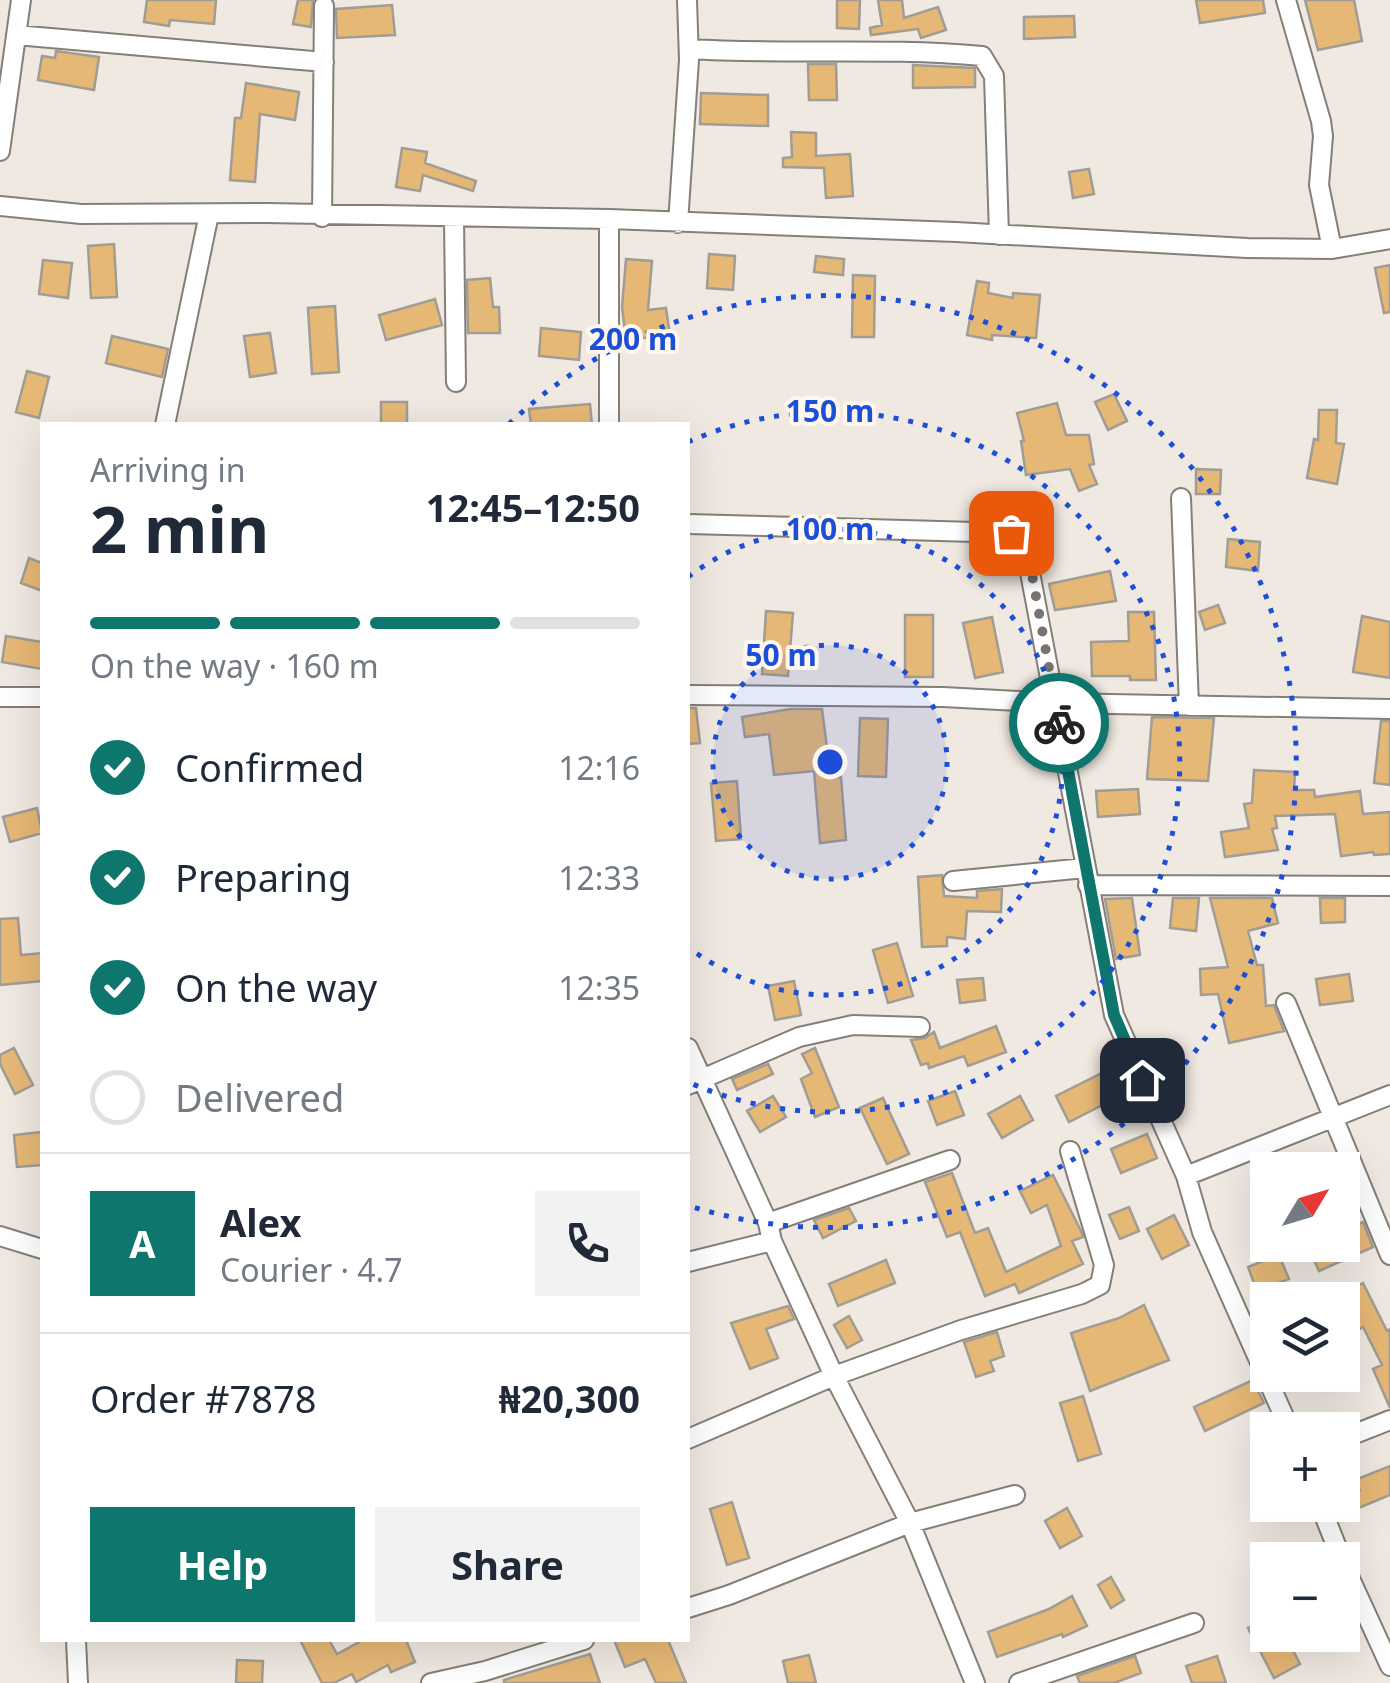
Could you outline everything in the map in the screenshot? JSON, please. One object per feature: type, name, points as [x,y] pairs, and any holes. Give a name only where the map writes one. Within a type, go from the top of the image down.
[{"type":"street","points":[[0,151],[22,0]]},
{"type":"street","points":[[678,223],[685,147],[687,0]]},
{"type":"street","points":[[1286,0],[1323,136],[1319,185],[1332,249]]},
{"type":"street","points":[[322,217],[324,6]]},
{"type":"street","points":[[16,35],[324,62]]},
{"type":"street","points":[[688,49],[778,54],[888,49],[986,58],[994,76],[999,235]]},
{"type":"street","points":[[0,206],[81,214],[610,219],[1332,249],[1390,240]]},
{"type":"street","points":[[165,422],[209,214]]},
{"type":"street","points":[[454,218],[456,382]]},
{"type":"street","points":[[609,422],[610,219]]},
{"type":"street","points":[[1181,498],[1189,706]]},
{"type":"street","points":[[690,524],[1015,534],[1027,547],[1114,1015],[1186,1176],[1202,1232],[1282,1412]]},
{"type":"street","points":[[690,695],[943,697],[1056,704],[1390,709]]},
{"type":"street","points":[[0,696],[40,697]]},
{"type":"street","points":[[953,882],[1086,877],[1390,886]]},
{"type":"street","points":[[1286,1004],[1390,1255]]},
{"type":"street","points":[[920,1026],[853,1024],[799,1037],[694,1083],[770,1232],[834,1376],[910,1523],[972,1683]]},
{"type":"street","points":[[1186,1176],[1390,1095]]},
{"type":"street","points":[[690,1438],[834,1376],[961,1330],[1082,1294],[1100,1284],[1104,1265],[1070,1151]]},
{"type":"street","points":[[690,1261],[950,1160]]},
{"type":"street","points":[[0,1236],[40,1248]]},
{"type":"street","points":[[1360,1432],[1390,1420]]},
{"type":"street","points":[[690,1607],[910,1523],[1015,1495]]},
{"type":"street","points":[[1360,1600],[1390,1666]]},
{"type":"street","points":[[1020,1683],[1194,1623]]},
{"type":"street","points":[[76,1642],[78,1683]]},
{"type":"street","points":[[431,1683],[578,1642]]},
{"type":"building","points":[[147,0],[216,0],[214,24],[170,20],[169,26],[144,22]]},
{"type":"building","points":[[298,0],[313,0],[311,27],[293,24]]},
{"type":"building","points":[[837,0],[860,0],[859,29],[837,28]]},
{"type":"building","points":[[878,0],[902,0],[904,18],[938,7],[946,30],[921,38],[918,29],[871,35],[870,28],[882,25]]},
{"type":"building","points":[[1196,0],[1263,0],[1265,13],[1200,23]]},
{"type":"building","points":[[1305,0],[1354,0],[1362,41],[1318,50]]},
{"type":"building","points":[[392,5],[395,35],[337,38],[336,9]]},
{"type":"building","points":[[1074,16],[1075,37],[1024,39],[1024,17]]},
{"type":"building","points":[[56,51],[99,57],[94,90],[38,80],[42,56],[55,58]]},
{"type":"building","points":[[808,64],[836,64],[837,100],[809,100]]},
{"type":"building","points":[[913,65],[975,68],[975,87],[913,88]]},
{"type":"building","points":[[246,83],[299,92],[295,120],[260,114],[255,182],[230,180],[235,118],[241,118]]},
{"type":"building","points":[[701,93],[768,95],[768,126],[700,124]]},
{"type":"building","points":[[791,132],[816,133],[816,156],[850,154],[853,196],[826,198],[824,168],[783,167],[783,158],[792,157]]},
{"type":"building","points":[[402,148],[427,152],[425,163],[476,181],[473,191],[423,175],[420,191],[396,187]]},
{"type":"building","points":[[1089,169],[1094,194],[1073,198],[1069,172]]},
{"type":"building","points":[[114,244],[117,297],[91,298],[88,246]]},
{"type":"building","points":[[709,254],[735,256],[733,290],[707,288]]},
{"type":"building","points":[[816,256],[844,259],[843,275],[814,272]]},
{"type":"building","points":[[626,259],[652,261],[648,310],[666,308],[670,335],[626,340],[622,307]]},
{"type":"building","points":[[43,260],[72,263],[68,298],[39,294]]},
{"type":"building","points":[[1390,265],[1390,312],[1384,313],[1375,268]]},
{"type":"building","points":[[853,275],[875,276],[874,337],[852,337]]},
{"type":"building","points":[[490,278],[493,307],[499,307],[500,333],[468,333],[467,280]]},
{"type":"building","points":[[977,281],[989,283],[988,293],[1013,298],[1013,293],[1040,295],[1036,338],[992,335],[992,340],[967,335]]},
{"type":"building","points":[[435,299],[442,325],[386,340],[379,315]]},
{"type":"building","points":[[335,306],[339,372],[312,374],[308,308]]},
{"type":"building","points":[[541,328],[581,332],[579,360],[539,356]]},
{"type":"building","points":[[270,333],[276,373],[250,377],[244,336]]},
{"type":"building","points":[[112,336],[168,349],[162,377],[106,363]]},
{"type":"building","points":[[27,371],[49,377],[39,418],[16,412]]},
{"type":"building","points":[[1114,394],[1127,421],[1108,430],[1095,402]]},
{"type":"building","points":[[381,402],[407,402],[407,422],[381,422]]},
{"type":"building","points":[[1057,403],[1066,435],[1089,435],[1094,464],[1089,465],[1097,484],[1079,491],[1070,469],[1026,475],[1017,413]]},
{"type":"building","points":[[590,404],[592,422],[531,422],[529,409]]},
{"type":"building","points":[[1319,410],[1337,410],[1336,443],[1344,444],[1337,484],[1307,478],[1314,439],[1318,440]]},
{"type":"building","points":[[1196,469],[1221,470],[1220,494],[1196,494]]},
{"type":"building","points":[[1228,539],[1260,542],[1258,571],[1226,567]]},
{"type":"building","points":[[29,558],[40,562],[40,590],[21,583]]},
{"type":"building","points":[[1110,571],[1116,601],[1055,610],[1049,584]]},
{"type":"building","points":[[1218,605],[1225,623],[1205,630],[1199,612]]},
{"type":"building","points":[[766,611],[793,613],[788,676],[762,674]]},
{"type":"building","points":[[1128,612],[1154,612],[1156,680],[1092,676],[1091,642],[1129,641]]},
{"type":"building","points":[[905,615],[933,615],[933,677],[905,677]]},
{"type":"building","points":[[1362,616],[1390,622],[1390,678],[1353,672]]},
{"type":"building","points":[[992,617],[1003,672],[975,678],[963,623]]},
{"type":"building","points":[[6,636],[40,642],[40,669],[2,662]]},
{"type":"building","points":[[690,708],[696,708],[700,743],[690,744]]},
{"type":"building","points":[[790,709],[822,709],[831,778],[841,777],[846,840],[820,843],[814,771],[774,775],[769,734],[745,737],[742,717]]},
{"type":"building","points":[[1152,717],[1214,718],[1208,781],[1147,779]]},
{"type":"building","points":[[860,718],[888,719],[886,777],[858,776]]},
{"type":"building","points":[[1381,721],[1390,721],[1390,785],[1374,783]]},
{"type":"building","points":[[1254,770],[1295,772],[1294,790],[1314,790],[1315,797],[1360,791],[1363,814],[1390,812],[1390,854],[1341,856],[1335,814],[1275,816],[1277,828],[1272,829],[1278,850],[1225,857],[1221,832],[1249,828],[1244,804],[1252,803]]},
{"type":"building","points":[[737,781],[741,839],[716,841],[711,783]]},
{"type":"building","points":[[1138,789],[1140,814],[1098,817],[1096,791]]},
{"type":"building","points":[[37,808],[40,834],[10,842],[3,817]]},
{"type":"building","points":[[942,875],[944,896],[977,898],[977,891],[1002,889],[1001,912],[967,911],[965,939],[947,937],[947,946],[922,947],[918,877]]},
{"type":"building","points":[[1132,898],[1140,955],[1116,959],[1105,899]]},
{"type":"building","points":[[1173,898],[1199,898],[1196,931],[1170,928]]},
{"type":"building","points":[[1210,898],[1272,898],[1278,923],[1248,931],[1257,965],[1263,965],[1266,1006],[1274,1005],[1284,1031],[1229,1043],[1218,994],[1201,995],[1200,969],[1228,967]]},
{"type":"building","points":[[1320,898],[1345,898],[1345,922],[1321,923]]},
{"type":"building","points":[[18,918],[21,955],[40,953],[40,981],[0,985],[0,919]]},
{"type":"building","points":[[897,943],[913,996],[888,1003],[873,950]]},
{"type":"building","points":[[1349,974],[1353,1001],[1320,1005],[1316,979]]},
{"type":"building","points":[[983,978],[985,1000],[960,1003],[957,980]]},
{"type":"building","points":[[794,981],[801,1015],[775,1020],[768,986]]},
{"type":"building","points":[[996,1026],[1006,1052],[968,1066],[964,1056],[929,1068],[928,1063],[921,1065],[911,1040],[934,1032],[940,1048]]},
{"type":"building","points":[[14,1048],[33,1085],[15,1094],[0,1064],[0,1055]]},
{"type":"building","points":[[815,1048],[839,1107],[815,1117],[801,1079],[812,1073],[802,1054]]},
{"type":"building","points":[[768,1064],[773,1074],[737,1090],[732,1079]]},
{"type":"building","points":[[1110,1069],[1124,1094],[1069,1122],[1056,1096]]},
{"type":"building","points":[[955,1091],[964,1115],[937,1125],[928,1101]]},
{"type":"building","points":[[773,1096],[786,1117],[760,1132],[747,1111]]},
{"type":"building","points":[[1020,1096],[1033,1120],[1002,1138],[988,1114]]},
{"type":"building","points":[[883,1098],[909,1154],[887,1164],[860,1108]]},
{"type":"building","points":[[40,1132],[40,1165],[17,1167],[14,1135]]},
{"type":"building","points":[[1147,1134],[1157,1158],[1121,1173],[1111,1149]]},
{"type":"building","points":[[952,1173],[975,1233],[988,1228],[1006,1272],[1061,1246],[1047,1205],[1031,1213],[1020,1191],[1053,1175],[1081,1231],[1083,1237],[1072,1241],[1083,1264],[1019,1293],[1015,1284],[985,1296],[960,1232],[947,1237],[925,1182]]},
{"type":"building","points":[[1129,1207],[1139,1231],[1120,1239],[1109,1215]]},
{"type":"building","points":[[849,1208],[856,1221],[823,1238],[814,1220]]},
{"type":"building","points":[[1174,1215],[1189,1245],[1162,1259],[1147,1229]]},
{"type":"building","points":[[1363,1222],[1373,1247],[1360,1253]]},
{"type":"building","points":[[886,1260],[895,1283],[838,1306],[829,1284]]},
{"type":"building","points":[[1261,1262],[1282,1262],[1289,1279],[1254,1282],[1248,1267]]},
{"type":"building","points":[[1315,1262],[1339,1262],[1319,1271]]},
{"type":"building","points":[[1363,1283],[1387,1331],[1390,1329],[1390,1408],[1373,1369],[1382,1365],[1363,1327],[1360,1329]]},
{"type":"building","points":[[1144,1305],[1169,1360],[1090,1391],[1071,1333],[1119,1318]]},
{"type":"building","points":[[788,1306],[794,1319],[766,1329],[778,1358],[750,1369],[731,1323]]},
{"type":"building","points":[[849,1316],[862,1340],[847,1348],[834,1325]]},
{"type":"building","points":[[997,1332],[1004,1356],[990,1361],[994,1371],[976,1377],[964,1342]]},
{"type":"building","points":[[1250,1381],[1250,1392],[1259,1392],[1264,1403],[1205,1431],[1194,1407]]},
{"type":"building","points":[[1083,1396],[1101,1454],[1078,1461],[1060,1403]]},
{"type":"building","points":[[1390,1466],[1390,1495],[1360,1508],[1360,1478]]},
{"type":"building","points":[[732,1502],[749,1558],[727,1565],[710,1509]]},
{"type":"building","points":[[1067,1508],[1082,1536],[1060,1548],[1045,1521]]},
{"type":"building","points":[[1111,1577],[1124,1600],[1111,1608],[1098,1585]]},
{"type":"building","points":[[1072,1596],[1087,1626],[997,1657],[988,1632]]},
{"type":"building","points":[[301,1642],[330,1642],[337,1654],[359,1642],[407,1642],[415,1662],[391,1672],[388,1665],[356,1682],[352,1674],[334,1683],[322,1683]]},
{"type":"building","points":[[615,1642],[669,1642],[686,1683],[656,1683],[645,1659],[625,1667]]},
{"type":"building","points":[[1260,1652],[1294,1652],[1300,1664],[1274,1678]]},
{"type":"building","points":[[590,1654],[600,1683],[504,1683],[504,1680]]},
{"type":"building","points":[[809,1655],[816,1683],[788,1683],[783,1661]]},
{"type":"building","points":[[1135,1656],[1141,1673],[1114,1683],[1080,1683],[1077,1676]]},
{"type":"building","points":[[1217,1656],[1226,1683],[1192,1683],[1186,1666]]},
{"type":"building","points":[[237,1660],[263,1661],[262,1683],[236,1683]]},
{"type":"way so far","points":[[1011,533],[1027,547],[1059,723]]},
{"type":"route","points":[[1059,723],[1114,1015],[1142,1080]]}]
